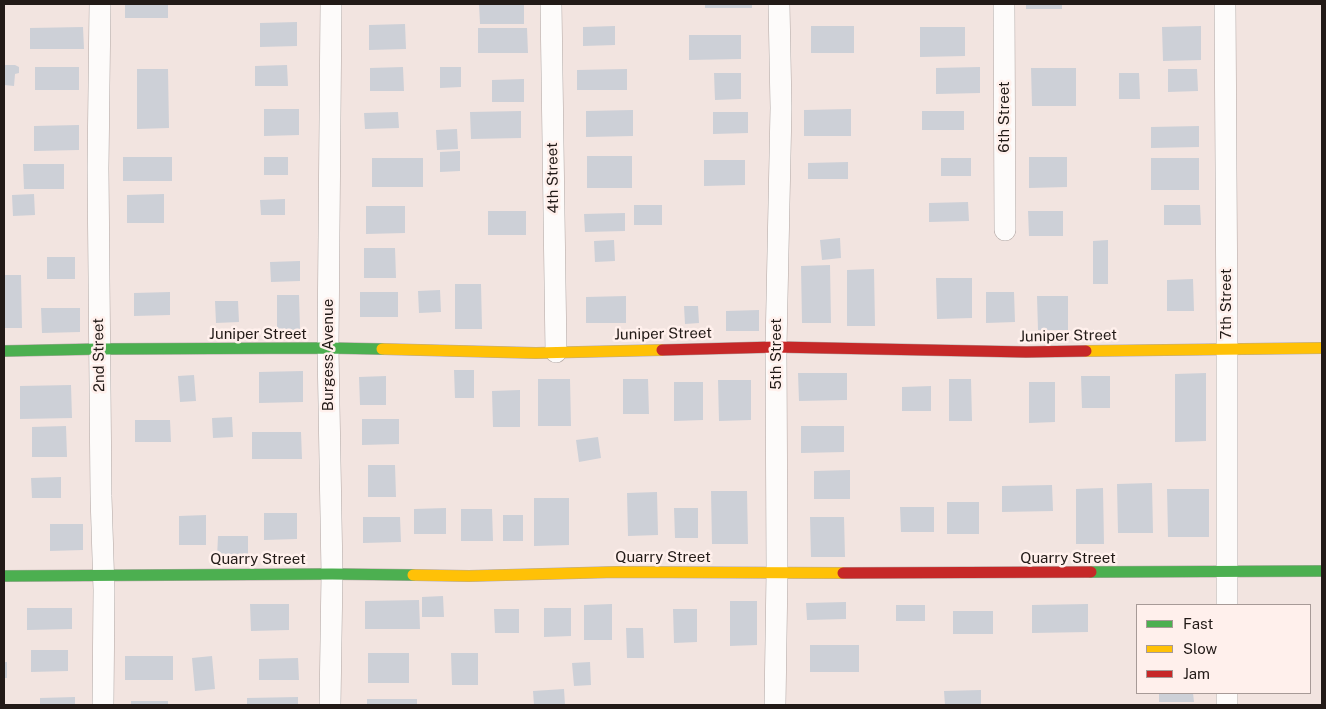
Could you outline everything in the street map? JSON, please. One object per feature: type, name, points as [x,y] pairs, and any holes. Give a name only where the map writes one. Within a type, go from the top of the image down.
[{"type":"street","name":"2nd Street","points":[[100,4],[98,168],[103,705]]},
{"type":"street","name":"Burgess Avenue","points":[[330,705],[332,574],[328,348],[331,4]]},
{"type":"street","name":"4th Street","points":[[551,4],[556,352]]},
{"type":"street","name":"5th Street","points":[[775,705],[776,347],[781,108],[779,4]]},
{"type":"street","name":"6th Street","points":[[1004,4],[1005,230]]},
{"type":"street","name":"7th Street","points":[[1225,4],[1227,604]]},
{"type":"street","name":"Juniper Street","points":[[4,351],[328,348],[536,353],[776,347],[1026,352],[1322,348]]},
{"type":"street","name":"Quarry Street","points":[[4,576],[222,574],[469,576],[616,572],[1322,571]]},
{"type":"building","points":[[125,4],[168,4],[168,18],[125,18]]},
{"type":"building","points":[[479,4],[524,4],[524,24],[480,24]]},
{"type":"building","points":[[705,4],[752,4],[752,8],[705,8]]},
{"type":"building","points":[[1026,4],[1062,4],[1062,9],[1026,9]]},
{"type":"building","points":[[297,22],[297,46],[260,47],[260,23]]},
{"type":"building","points":[[405,24],[406,49],[369,50],[369,25]]},
{"type":"building","points":[[615,26],[615,45],[583,46],[583,27]]},
{"type":"building","points":[[811,26],[854,26],[854,53],[811,53]]},
{"type":"building","points":[[1201,26],[1201,60],[1163,61],[1162,27]]},
{"type":"building","points":[[83,27],[84,49],[30,49],[30,28]]},
{"type":"building","points":[[920,27],[965,27],[965,56],[920,57]]},
{"type":"building","points":[[478,28],[527,28],[528,53],[478,53]]},
{"type":"building","points":[[689,35],[741,35],[741,59],[689,60]]},
{"type":"building","points":[[4,65],[19,67],[19,73],[15,74],[14,86],[4,85]]},
{"type":"building","points":[[287,65],[288,86],[255,86],[255,66]]},
{"type":"building","points":[[35,67],[79,67],[79,90],[35,90]]},
{"type":"building","points":[[403,67],[404,91],[370,91],[370,68]]},
{"type":"building","points":[[440,67],[461,67],[461,87],[440,88]]},
{"type":"building","points":[[980,67],[980,93],[936,94],[936,68]]},
{"type":"building","points":[[1031,68],[1076,68],[1076,106],[1032,106]]},
{"type":"building","points":[[137,69],[168,69],[169,128],[137,129]]},
{"type":"building","points":[[627,69],[627,90],[577,90],[577,70]]},
{"type":"building","points":[[1168,69],[1197,69],[1198,91],[1168,92]]},
{"type":"building","points":[[714,73],[741,73],[741,99],[715,100]]},
{"type":"building","points":[[1119,73],[1139,73],[1140,99],[1119,99]]},
{"type":"building","points":[[524,79],[524,102],[492,102],[492,80]]},
{"type":"building","points":[[264,109],[299,109],[299,135],[264,136]]},
{"type":"building","points":[[851,109],[851,136],[804,136],[804,110]]},
{"type":"building","points":[[633,110],[633,136],[586,137],[586,111]]},
{"type":"building","points":[[521,111],[521,138],[471,139],[470,112]]},
{"type":"building","points":[[922,111],[964,111],[964,130],[922,130]]},
{"type":"building","points":[[398,112],[399,128],[365,129],[364,113]]},
{"type":"building","points":[[713,112],[748,112],[748,133],[713,134]]},
{"type":"building","points":[[79,125],[79,150],[34,151],[34,126]]},
{"type":"building","points":[[1199,126],[1199,147],[1151,148],[1151,127]]},
{"type":"building","points":[[457,129],[458,149],[437,150],[436,130]]},
{"type":"building","points":[[460,151],[460,171],[440,172],[440,152]]},
{"type":"building","points":[[587,156],[632,156],[632,188],[587,188]]},
{"type":"building","points":[[123,157],[172,157],[172,181],[123,181]]},
{"type":"building","points":[[264,157],[288,157],[288,175],[264,175]]},
{"type":"building","points":[[1029,157],[1067,157],[1067,187],[1029,188]]},
{"type":"building","points":[[372,158],[423,158],[423,187],[372,187]]},
{"type":"building","points":[[941,158],[971,158],[971,176],[941,176]]},
{"type":"building","points":[[1151,158],[1199,158],[1199,190],[1151,190]]},
{"type":"building","points":[[704,160],[745,160],[745,185],[704,186]]},
{"type":"building","points":[[848,162],[848,179],[808,179],[808,163]]},
{"type":"building","points":[[23,164],[64,164],[64,189],[24,189]]},
{"type":"building","points":[[34,194],[35,215],[13,216],[12,195]]},
{"type":"building","points":[[164,194],[164,223],[127,223],[127,195]]},
{"type":"building","points":[[285,199],[285,215],[261,215],[260,200]]},
{"type":"building","points":[[968,202],[969,221],[929,222],[929,203]]},
{"type":"building","points":[[634,205],[662,205],[662,225],[634,225]]},
{"type":"building","points":[[1164,205],[1200,205],[1201,225],[1164,225]]},
{"type":"building","points":[[366,206],[405,206],[405,233],[366,234]]},
{"type":"building","points":[[488,211],[526,211],[526,235],[488,235]]},
{"type":"building","points":[[1028,211],[1063,211],[1063,236],[1029,236]]},
{"type":"building","points":[[625,213],[625,231],[585,232],[584,214]]},
{"type":"building","points":[[840,238],[841,258],[822,260],[820,240]]},
{"type":"building","points":[[614,240],[615,261],[595,262],[594,241]]},
{"type":"building","points":[[1108,240],[1108,284],[1093,284],[1093,241]]},
{"type":"building","points":[[364,248],[395,248],[396,278],[364,278]]},
{"type":"building","points":[[47,257],[75,257],[75,279],[47,279]]},
{"type":"building","points":[[300,261],[300,281],[271,282],[270,262]]},
{"type":"building","points":[[830,265],[831,323],[802,323],[801,266]]},
{"type":"building","points":[[874,269],[875,326],[847,326],[847,270]]},
{"type":"building","points":[[4,275],[21,275],[22,328],[4,328]]},
{"type":"building","points":[[936,278],[972,278],[972,318],[937,319]]},
{"type":"building","points":[[1193,279],[1194,311],[1167,311],[1167,280]]},
{"type":"building","points":[[455,284],[481,284],[482,329],[455,329]]},
{"type":"building","points":[[440,290],[441,312],[419,313],[418,291]]},
{"type":"building","points":[[170,292],[170,315],[134,316],[134,293]]},
{"type":"building","points":[[360,292],[398,292],[398,317],[360,317]]},
{"type":"building","points":[[986,292],[1014,292],[1015,322],[986,323]]},
{"type":"building","points":[[277,295],[299,295],[300,330],[277,330]]},
{"type":"building","points":[[626,296],[626,323],[586,323],[586,297]]},
{"type":"building","points":[[1037,296],[1068,296],[1068,330],[1038,330]]},
{"type":"building","points":[[215,301],[238,301],[239,322],[216,323]]},
{"type":"building","points":[[684,306],[698,306],[699,323],[685,324]]},
{"type":"building","points":[[41,308],[80,308],[80,332],[42,333]]},
{"type":"building","points":[[759,310],[759,331],[726,331],[726,311]]},
{"type":"building","points":[[454,370],[474,370],[474,398],[455,398]]},
{"type":"building","points":[[303,371],[303,402],[259,403],[259,372]]},
{"type":"building","points":[[798,373],[847,373],[847,400],[799,401]]},
{"type":"building","points":[[1206,373],[1206,441],[1175,442],[1175,374]]},
{"type":"building","points":[[194,375],[196,401],[180,402],[178,376]]},
{"type":"building","points":[[386,376],[386,405],[360,405],[359,377]]},
{"type":"building","points":[[1081,376],[1110,376],[1110,408],[1082,408]]},
{"type":"building","points":[[538,379],[570,379],[571,426],[538,426]]},
{"type":"building","points":[[623,379],[648,379],[649,414],[623,414]]},
{"type":"building","points":[[949,379],[971,379],[972,421],[949,421]]},
{"type":"building","points":[[718,380],[751,380],[751,420],[719,421]]},
{"type":"building","points":[[674,382],[703,382],[703,420],[674,421]]},
{"type":"building","points":[[1029,382],[1055,382],[1055,422],[1029,423]]},
{"type":"building","points":[[71,385],[72,418],[20,419],[20,386]]},
{"type":"building","points":[[931,386],[931,411],[902,411],[902,387]]},
{"type":"building","points":[[520,390],[520,427],[493,427],[492,391]]},
{"type":"building","points":[[232,417],[233,437],[213,438],[212,418]]},
{"type":"building","points":[[362,419],[399,419],[399,444],[362,445]]},
{"type":"building","points":[[135,420],[170,420],[171,442],[135,442]]},
{"type":"building","points":[[66,426],[67,457],[32,457],[32,427]]},
{"type":"building","points":[[801,426],[844,426],[844,452],[801,453]]},
{"type":"building","points":[[252,432],[301,432],[302,459],[252,459]]},
{"type":"building","points":[[598,437],[601,458],[579,462],[576,440]]},
{"type":"building","points":[[368,465],[395,465],[396,497],[368,497]]},
{"type":"building","points":[[850,470],[850,499],[814,499],[814,471]]},
{"type":"building","points":[[61,477],[61,498],[32,498],[31,478]]},
{"type":"building","points":[[1152,483],[1153,533],[1118,533],[1117,484]]},
{"type":"building","points":[[1052,485],[1053,511],[1002,512],[1002,486]]},
{"type":"building","points":[[1103,488],[1104,544],[1076,544],[1076,489]]},
{"type":"building","points":[[1167,489],[1209,489],[1209,537],[1168,537]]},
{"type":"building","points":[[711,491],[747,491],[748,544],[712,544]]},
{"type":"building","points":[[657,492],[658,535],[628,536],[627,493]]},
{"type":"building","points":[[534,498],[569,498],[569,545],[534,546]]},
{"type":"building","points":[[947,502],[979,502],[979,534],[947,534]]},
{"type":"building","points":[[900,507],[934,507],[934,532],[901,532]]},
{"type":"building","points":[[446,508],[446,534],[414,534],[414,509]]},
{"type":"building","points":[[674,508],[698,508],[698,538],[675,538]]},
{"type":"building","points":[[461,509],[492,509],[493,541],[461,541]]},
{"type":"building","points":[[264,513],[297,513],[297,539],[264,540]]},
{"type":"building","points":[[206,515],[206,545],[179,545],[179,516]]},
{"type":"building","points":[[503,515],[523,515],[523,541],[503,541]]},
{"type":"building","points":[[363,517],[400,517],[401,542],[363,543]]},
{"type":"building","points":[[810,517],[844,517],[845,557],[811,557]]},
{"type":"building","points":[[50,524],[83,524],[83,550],[50,551]]},
{"type":"building","points":[[218,536],[248,536],[248,558],[217,558]]},
{"type":"building","points":[[443,596],[444,617],[422,617],[422,597]]},
{"type":"building","points":[[419,600],[420,629],[365,629],[365,601]]},
{"type":"building","points":[[730,601],[757,601],[757,645],[730,646]]},
{"type":"building","points":[[846,602],[846,619],[807,620],[806,603]]},
{"type":"building","points":[[250,604],[289,604],[289,630],[251,631]]},
{"type":"building","points":[[612,604],[612,640],[584,640],[584,605]]},
{"type":"building","points":[[1088,604],[1088,632],[1032,633],[1032,605]]},
{"type":"building","points":[[896,605],[925,605],[925,621],[896,621]]},
{"type":"building","points":[[27,608],[72,608],[72,629],[27,630]]},
{"type":"building","points":[[544,608],[571,608],[571,636],[544,637]]},
{"type":"building","points":[[494,609],[519,609],[519,633],[495,633]]},
{"type":"building","points":[[673,609],[697,609],[697,642],[674,643]]},
{"type":"building","points":[[953,611],[993,611],[993,634],[953,634]]},
{"type":"building","points":[[626,628],[643,628],[644,658],[627,658]]},
{"type":"building","points":[[810,645],[859,645],[859,672],[810,672]]},
{"type":"building","points":[[31,650],[68,650],[68,671],[31,672]]},
{"type":"building","points":[[368,653],[409,653],[409,683],[368,683]]},
{"type":"building","points":[[451,653],[478,653],[478,685],[452,685]]},
{"type":"building","points":[[125,656],[173,656],[173,680],[125,680]]},
{"type":"building","points":[[212,656],[215,689],[195,691],[192,658]]},
{"type":"building","points":[[298,658],[299,680],[259,680],[259,659]]},
{"type":"building","points":[[4,662],[7,662],[7,678],[4,678]]},
{"type":"building","points":[[590,662],[591,685],[574,686],[572,663]]},
{"type":"building","points":[[564,689],[565,705],[534,705],[533,691]]},
{"type":"building","points":[[981,690],[981,705],[945,705],[944,691]]},
{"type":"building","points":[[1159,694],[1193,694],[1194,702],[1159,702]]},
{"type":"building","points":[[75,697],[75,705],[40,705],[40,698]]},
{"type":"building","points":[[298,697],[298,705],[247,705],[247,698]]},
{"type":"building","points":[[367,699],[417,699],[417,705],[367,705]]},
{"type":"building","points":[[131,701],[168,701],[168,705],[131,705]]},
{"type":"traffic: fast","points":[[4,351],[382,349]]},
{"type":"traffic: fast","points":[[1091,572],[1322,571]]},
{"type":"traffic: fast","points":[[4,576],[413,575]]},
{"type":"traffic: slow","points":[[1086,351],[1322,348]]},
{"type":"traffic: slow","points":[[382,349],[536,353],[662,350]]},
{"type":"traffic: slow","points":[[413,575],[469,576],[616,572],[843,573]]},
{"type":"traffic: jam","points":[[662,350],[776,347],[1026,352],[1086,351]]},
{"type":"traffic: jam","points":[[843,573],[1091,572]]}]
